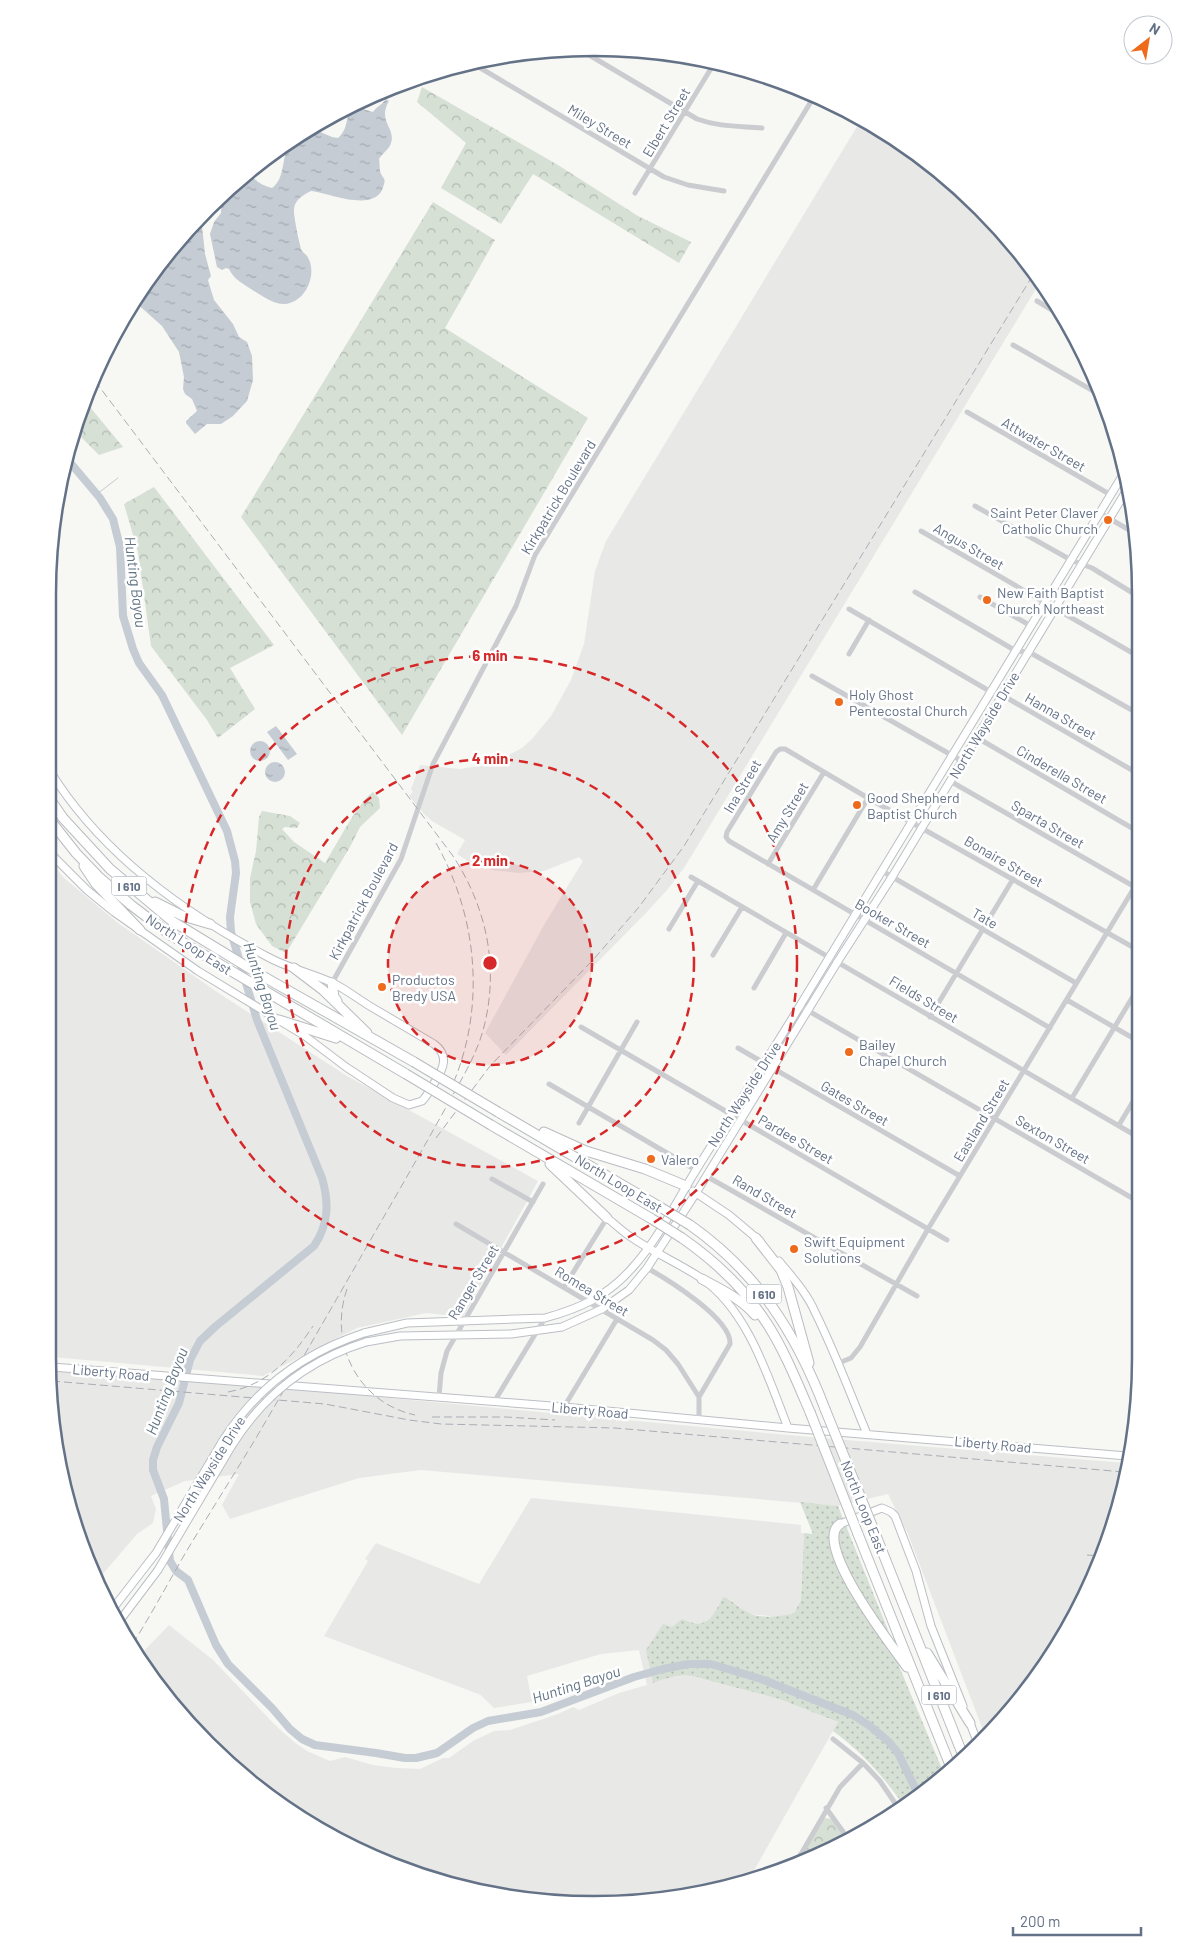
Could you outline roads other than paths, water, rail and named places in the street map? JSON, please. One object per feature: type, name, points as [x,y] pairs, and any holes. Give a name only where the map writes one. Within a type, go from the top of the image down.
[{"type":"highway","name":"North Loop East","points":[[56,807],[110,869],[172,921],[259,974],[414,1062],[660,1207],[690,1225],[723,1251],[765,1296],[793,1338],[814,1382],[961,1750]]},
{"type":"highway","name":"North Loop East","points":[[56,828],[76,853],[117,893],[172,936],[682,1238],[714,1262],[742,1290],[768,1324],[810,1412],[949,1762]]},
{"type":"highway","points":[[76,853],[91,877],[140,930]]},
{"type":"highway","points":[[138,893],[183,916],[210,924]]},
{"type":"highway","points":[[294,968],[312,980],[340,1005],[375,1041]]},
{"type":"highway","points":[[332,983],[334,997],[340,1005]]},
{"type":"highway","points":[[279,1020],[354,1044]]},
{"type":"highway","points":[[530,1130],[544,1132],[586,1151],[645,1169],[686,1186]]},
{"type":"highway","points":[[538,1154],[607,1218]]},
{"type":"highway","points":[[756,1238],[781,1270],[788,1287],[814,1382]]},
{"type":"highway","points":[[702,1279],[731,1295],[750,1309],[780,1346]]},
{"type":"highway","points":[[840,1524],[835,1531],[833,1539],[846,1574],[868,1614],[889,1640],[917,1682]]},
{"type":"highway","points":[[914,1631],[970,1723]]},
{"type":"main road","name":"North Wayside Drive","points":[[116,1605],[156,1553],[222,1442],[246,1409],[280,1376],[322,1349],[364,1333],[407,1323],[545,1318],[565,1313],[590,1303],[616,1285],[649,1247],[731,1114],[765,1064],[1119,481]]},
{"type":"main road","name":"North Wayside Drive","points":[[123,1617],[158,1570],[231,1447],[255,1413],[292,1378],[326,1357],[366,1342],[400,1336],[511,1334],[537,1332],[562,1327],[602,1309],[629,1290],[647,1268],[696,1193],[864,919],[892,877],[1122,497]]},
{"type":"main road","points":[[56,779],[73,804],[98,832],[127,861],[174,900],[246,945],[266,956],[332,983],[434,1044],[441,1050],[444,1057],[443,1069],[422,1102],[409,1105],[393,1098],[279,1020],[242,1000],[198,971],[114,912],[87,890],[56,859]]},
{"type":"main road","points":[[686,1186],[729,1215],[756,1238],[801,1288],[815,1312],[839,1364],[867,1434]]},
{"type":"main road","points":[[607,1218],[630,1237],[702,1279],[724,1300],[744,1326],[758,1353],[788,1428]]},
{"type":"main road","name":"Liberty Road","points":[[56,1367],[564,1407],[1122,1456]]},
{"type":"main road","points":[[840,1524],[882,1508],[895,1516],[916,1571],[932,1626],[975,1737]]},
{"type":"street","points":[[591,56],[685,112],[712,124],[728,127],[762,128]]},
{"type":"street","name":"Miley Street","points":[[482,69],[650,169],[676,181],[724,191]]},
{"type":"street","name":"Elbert Street","points":[[635,193],[710,70]]},
{"type":"street","name":"Kirkpatrick Boulevard","points":[[332,983],[401,859],[433,764],[516,606],[535,555],[811,102]]},
{"type":"street","points":[[1037,302],[1050,310]]},
{"type":"street","points":[[1014,345],[1092,390]]},
{"type":"street","name":"Attwater Street","points":[[967,412],[1111,495]]},
{"type":"street","points":[[974,506],[1132,592]]},
{"type":"street","points":[[1100,513],[1128,529]]},
{"type":"street","name":"Angus Street","points":[[921,531],[1132,653]]},
{"type":"street","points":[[915,592],[1016,651],[1029,652],[1132,710]]},
{"type":"street","points":[[980,597],[1031,626]]},
{"type":"street","name":"Hanna Street","points":[[849,609],[991,692],[1002,695],[1132,769]]},
{"type":"street","points":[[849,654],[869,620]]},
{"type":"street","points":[[812,676],[962,761]]},
{"type":"street","name":"Cinderella Street","points":[[976,737],[1132,828]]},
{"type":"street","name":"Bonaire Street","points":[[780,749],[785,749],[868,798],[1132,947]]},
{"type":"street","name":"Ina Street","points":[[726,837],[756,784],[780,749]]},
{"type":"street","name":"Amy Street","points":[[768,864],[824,772]]},
{"type":"street","name":"Sparta Street","points":[[950,781],[1132,883]]},
{"type":"street","points":[[813,890],[868,798]]},
{"type":"street","name":"Booker Street","points":[[726,837],[729,841],[768,864],[1050,1028]]},
{"type":"street","name":"Tate","points":[[882,871],[1076,983]]},
{"type":"street","name":"Fields Street","points":[[691,877],[1132,1133]]},
{"type":"street","points":[[930,1017],[1013,879]]},
{"type":"street","points":[[669,929],[698,881]]},
{"type":"street","name":"Eastland Street","points":[[839,1364],[851,1358],[860,1347],[928,1229],[1132,892]]},
{"type":"street","points":[[713,955],[742,907]]},
{"type":"street","points":[[754,988],[786,933]]},
{"type":"street","points":[[1072,1098],[1132,998]]},
{"type":"street","points":[[1067,1000],[1132,1038]]},
{"type":"street","name":"Sexton Street","points":[[800,1006],[1132,1198]]},
{"type":"street","points":[[578,1123],[637,1022]]},
{"type":"street","name":"Pardee Street","points":[[581,1027],[947,1240]]},
{"type":"street","name":"Gates Street","points":[[738,1048],[960,1176]]},
{"type":"street","points":[[549,1084],[696,1170]]},
{"type":"street","points":[[1119,1125],[1132,1102]]},
{"type":"street","name":"Rand Street","points":[[706,1176],[917,1296]]},
{"type":"street","points":[[492,1179],[533,1202]]},
{"type":"street","name":"Ranger Street","points":[[440,1397],[441,1373],[447,1351],[544,1184]]},
{"type":"street","points":[[564,1288],[607,1218]]},
{"type":"street","name":"Romea Street","points":[[456,1224],[653,1340],[666,1350],[678,1364],[699,1397]]},
{"type":"street","points":[[647,1268],[695,1298],[716,1319],[729,1336],[730,1344],[699,1397],[699,1419]]},
{"type":"street","points":[[494,1402],[545,1318]]},
{"type":"street","points":[[564,1407],[617,1318]]},
{"type":"street","points":[[833,1739],[863,1763],[880,1781],[895,1803]]},
{"type":"street","points":[[800,1855],[840,1787],[863,1763]]},
{"type":"street","points":[[826,1808],[845,1833]]},
{"type":"water","points":[[386,99],[389,101],[385,114],[392,138],[389,147],[379,159],[380,172],[385,181],[380,193],[373,198],[352,200],[311,191],[302,196],[294,206],[298,238],[302,251],[307,255],[311,267],[309,284],[299,298],[287,304],[276,303],[240,282],[229,269],[222,270],[217,267],[210,234],[214,222],[221,213],[221,207],[254,178],[259,183],[272,188],[280,177],[285,154],[319,132],[338,138],[346,126],[348,116],[362,109],[373,112]]},
{"type":"water","points":[[202,226],[205,254],[211,276],[208,280],[214,300],[233,324],[239,337],[247,342],[252,356],[253,380],[247,401],[233,416],[221,424],[207,424],[195,434],[186,423],[197,411],[192,399],[185,394],[183,389],[184,377],[179,352],[162,326],[140,306],[167,267]]},
{"type":"water","points":[[276,726],[297,754],[288,760],[267,732]]},
{"type":"water","points":[[256,741],[264,741],[270,747],[270,755],[264,761],[256,761],[250,755],[250,747]]},
{"type":"water","points":[[271,762],[279,762],[285,768],[285,776],[279,782],[271,782],[265,776],[265,768]]},
{"type":"waterway","name":"Hunting Bayou","points":[[73,465],[100,498],[113,519],[120,547],[123,616],[133,649],[139,663],[162,695],[227,831],[235,861],[236,873],[230,917],[231,932],[257,1020],[322,1178],[326,1196],[325,1221],[314,1246],[200,1341],[190,1360],[179,1403],[157,1447],[153,1460],[153,1470],[164,1499],[170,1561],[176,1571],[188,1580],[216,1645],[228,1664],[290,1729],[302,1739],[315,1745],[405,1758],[416,1758],[437,1753],[473,1728],[488,1721],[541,1712],[634,1677],[663,1669],[688,1664],[711,1664],[761,1679],[853,1715],[889,1742],[898,1753],[916,1789]]},
{"type":"waterway","points":[[97,494],[118,478]]},
{"type":"railway","points":[[436,1138],[490,1066],[593,960],[639,907],[684,846],[1030,280]]},
{"type":"railway","points":[[98,385],[453,856],[464,875],[481,914],[486,934],[490,976],[486,1018],[476,1050],[466,1070],[289,1382],[136,1639]]},
{"type":"railway","points":[[436,843],[450,871],[461,901],[472,963],[473,994],[470,1026],[463,1056],[452,1086]]},
{"type":"railway","points":[[347,1289],[342,1309],[342,1330],[345,1349],[352,1368],[363,1384],[378,1398],[395,1408],[415,1415]]},
{"type":"railway","points":[[228,1392],[255,1383],[277,1368],[296,1349],[313,1326]]},
{"type":"railway","points":[[57,1381],[325,1404],[441,1424],[615,1428],[1119,1472]]},
{"type":"railway","points":[[432,1417],[506,1417],[555,1420]]},
{"type":"railway","points":[[1087,1555],[1094,1556]]},
{"type":"place","name":"Saint Peter Claver Catholic Church","points":[[1108,520]]},
{"type":"place","name":"New Faith Baptist Church Northeast","points":[[987,600]]},
{"type":"place","name":"Holy Ghost Pentecostal Church","points":[[839,702]]},
{"type":"place","name":"Good Shepherd Baptist Church","points":[[857,805]]},
{"type":"place","name":"Productos Bredy USA","points":[[382,987]]},
{"type":"place","name":"Bailey Chapel Church","points":[[849,1052]]},
{"type":"place","name":"Valero","points":[[651,1159]]},
{"type":"place","name":"Swift Equipment Solutions","points":[[794,1249]]}]
